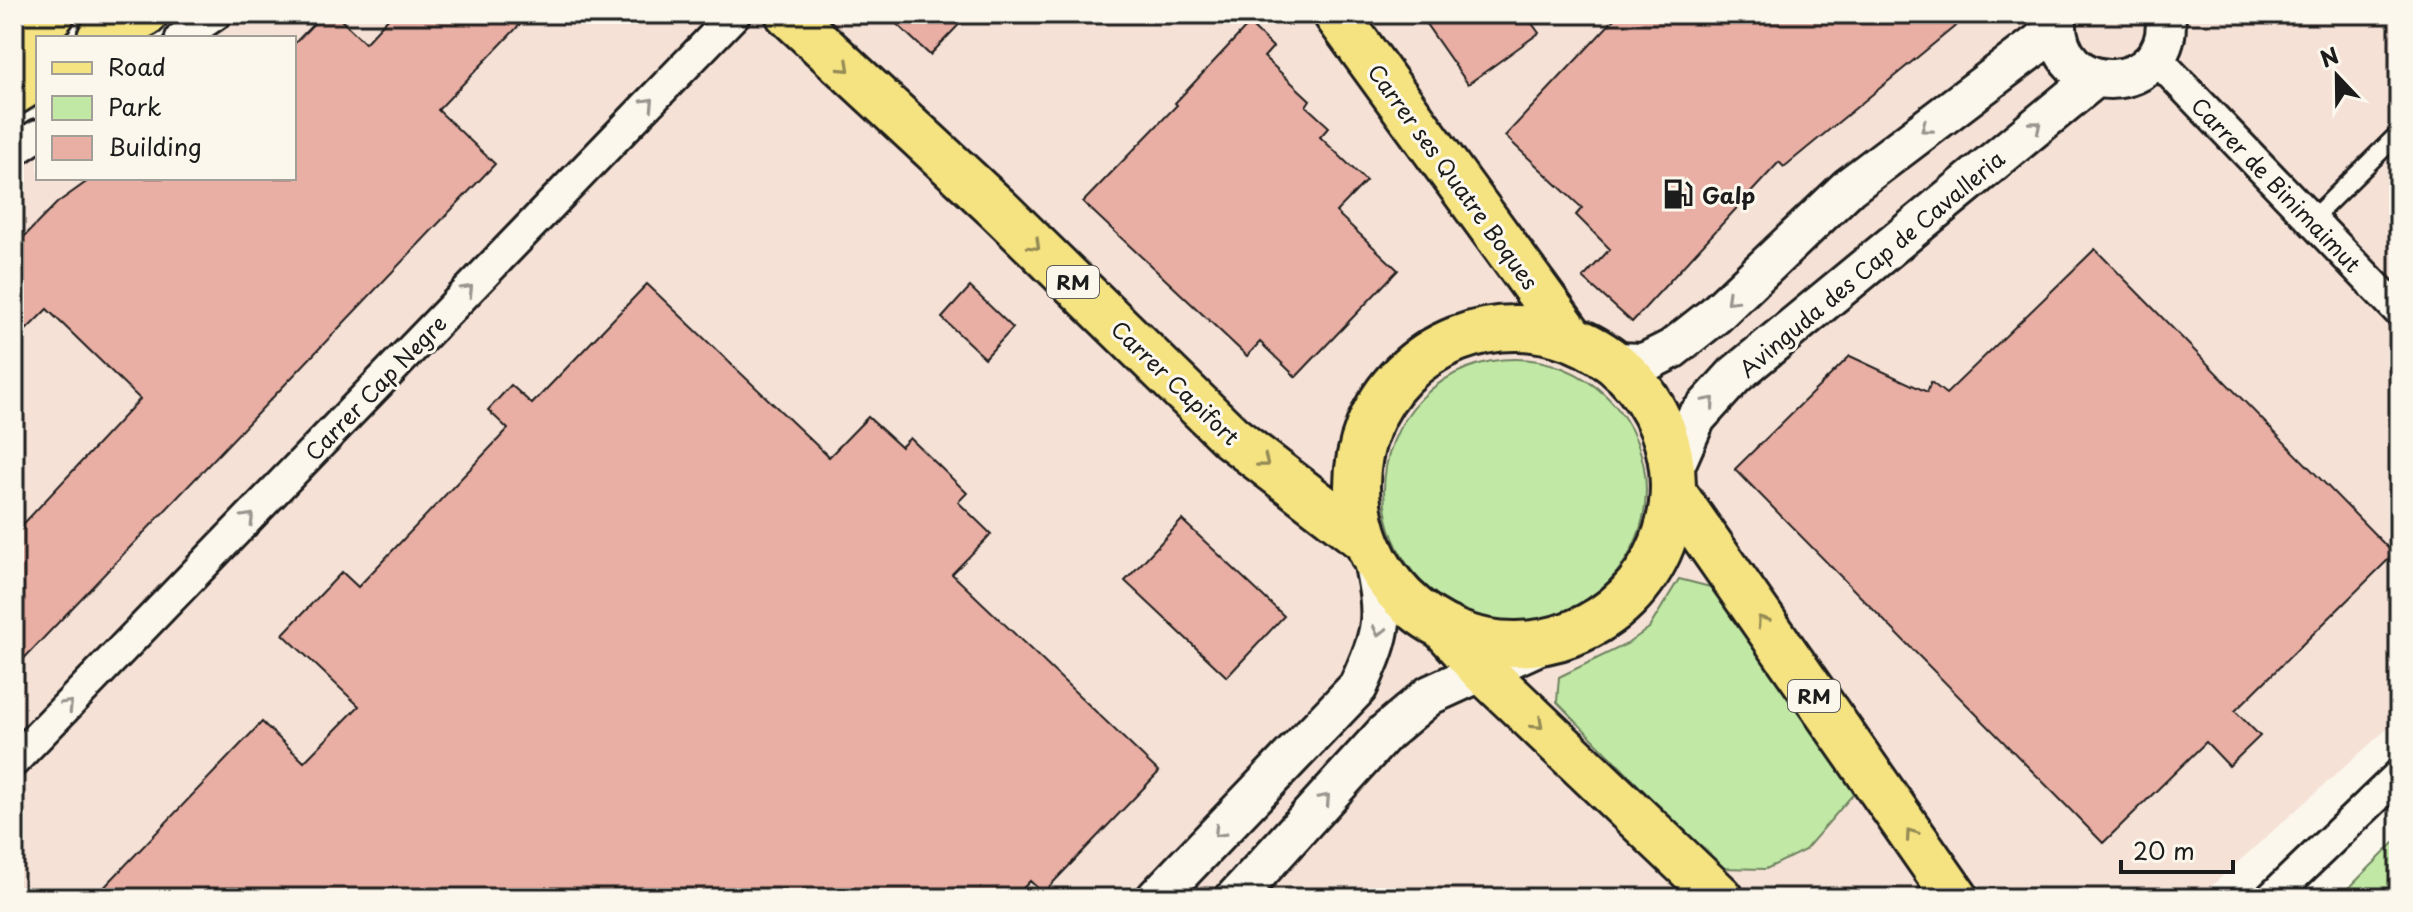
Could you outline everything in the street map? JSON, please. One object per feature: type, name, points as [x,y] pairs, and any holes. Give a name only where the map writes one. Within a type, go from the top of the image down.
[{"type":"main road","points":[[14,52],[52,14]]},
{"type":"main road","points":[[104,36],[145,14]]},
{"type":"main road","name":"Carrer Capifort","points":[[788,14],[997,208],[1231,437],[1369,547]]},
{"type":"main road","name":"Carrer ses Quatre Boques","points":[[1336,14],[1571,337]]},
{"type":"main road","points":[[14,92],[36,78]]},
{"type":"main road","name":"RM","points":[[1521,328],[1571,337],[1615,362],[1637,384],[1655,410],[1667,439],[1674,482],[1668,531],[1648,573],[1617,608],[1584,629],[1548,641],[1492,643],[1445,628],[1428,619],[1404,599],[1384,576],[1369,547],[1357,495],[1360,453],[1375,413],[1399,378],[1432,351],[1472,334],[1521,328]]},
{"type":"main road","name":"RM","points":[[1674,482],[1956,898]]},
{"type":"main road","name":"RM","points":[[1445,628],[1482,670],[1721,898]]},
{"type":"street","points":[[184,36],[216,14]]},
{"type":"street","name":"Carrer Cap Negre","points":[[14,761],[735,14]]},
{"type":"street","points":[[1615,362],[1644,363],[1672,349],[1715,315],[1849,187],[2056,22],[2060,46],[2068,60],[2080,71],[2095,78],[2112,80],[2144,69],[2155,57],[2162,45],[2167,15]]},
{"type":"street","name":"Carrer de Binimaimut","points":[[2155,57],[2399,311]]},
{"type":"street","name":"Avinguda des Cap de Cavalleria","points":[[1674,482],[1696,418],[1735,375],[2095,78]]},
{"type":"street","points":[[14,151],[36,136]]},
{"type":"street","points":[[1156,898],[1358,687],[1374,651],[1382,621],[1382,602],[1369,547]]},
{"type":"street","points":[[1235,898],[1385,733],[1430,695],[1548,641]]},
{"type":"street","points":[[2271,898],[2399,775]]},
{"type":"lane","points":[[2311,220],[2399,133]]},
{"type":"shaded area","points":[[246,14],[2399,14],[2399,718],[2198,898],[14,898],[14,170],[36,155],[36,180],[296,180],[296,36],[213,36]]},
{"type":"green space","points":[[1515,359],[1565,369],[1588,381],[1608,397],[1624,417],[1636,440],[1646,490],[1636,540],[1624,563],[1608,583],[1588,599],[1565,611],[1515,621],[1465,611],[1442,599],[1422,583],[1406,563],[1394,540],[1384,490],[1394,440],[1406,417],[1422,397],[1442,381],[1465,369]]},
{"type":"green space","points":[[1679,579],[1718,589],[1856,791],[1805,850],[1766,869],[1719,868],[1557,702],[1559,677],[1627,644],[1649,628]]},
{"type":"green space","points":[[2399,838],[2399,898],[2339,898]]},
{"type":"building","points":[[323,14],[335,14],[365,43],[392,14],[530,14],[438,110],[495,164],[14,669],[14,534],[140,399],[47,309],[14,342],[14,247],[57,203],[89,180],[296,180],[296,42]]},
{"type":"building","points":[[886,14],[969,14],[930,55]]},
{"type":"building","points":[[1419,14],[1525,14],[1539,33],[1468,84]]},
{"type":"building","points":[[1619,14],[1970,14],[1784,167],[1779,162],[1632,322],[1583,278],[1610,249],[1576,215],[1582,208],[1505,136]]},
{"type":"building","points":[[1249,24],[1273,47],[1264,57],[1310,100],[1306,106],[1329,127],[1320,137],[1366,181],[1336,212],[1398,270],[1296,377],[1260,342],[1247,356],[1083,202],[1177,105],[1175,103]]},
{"type":"building","points":[[2095,249],[2394,554],[2235,711],[2260,736],[2229,766],[2206,742],[2103,843],[1735,469],[1850,356],[1927,392],[1931,382],[1946,394]]},
{"type":"building","points":[[647,284],[829,457],[868,417],[901,447],[910,438],[967,493],[958,502],[991,534],[952,574],[1159,772],[1043,893],[1030,881],[1014,898],[94,898],[262,722],[304,762],[359,706],[283,634],[342,572],[358,587],[508,429],[488,410],[511,385],[532,404]]},
{"type":"building","points":[[970,287],[1013,328],[985,358],[942,318]]},
{"type":"building","points":[[1182,520],[1284,616],[1227,677],[1125,581]]},
{"type":"place","name":"Galp","points":[[1678,194]]}]
